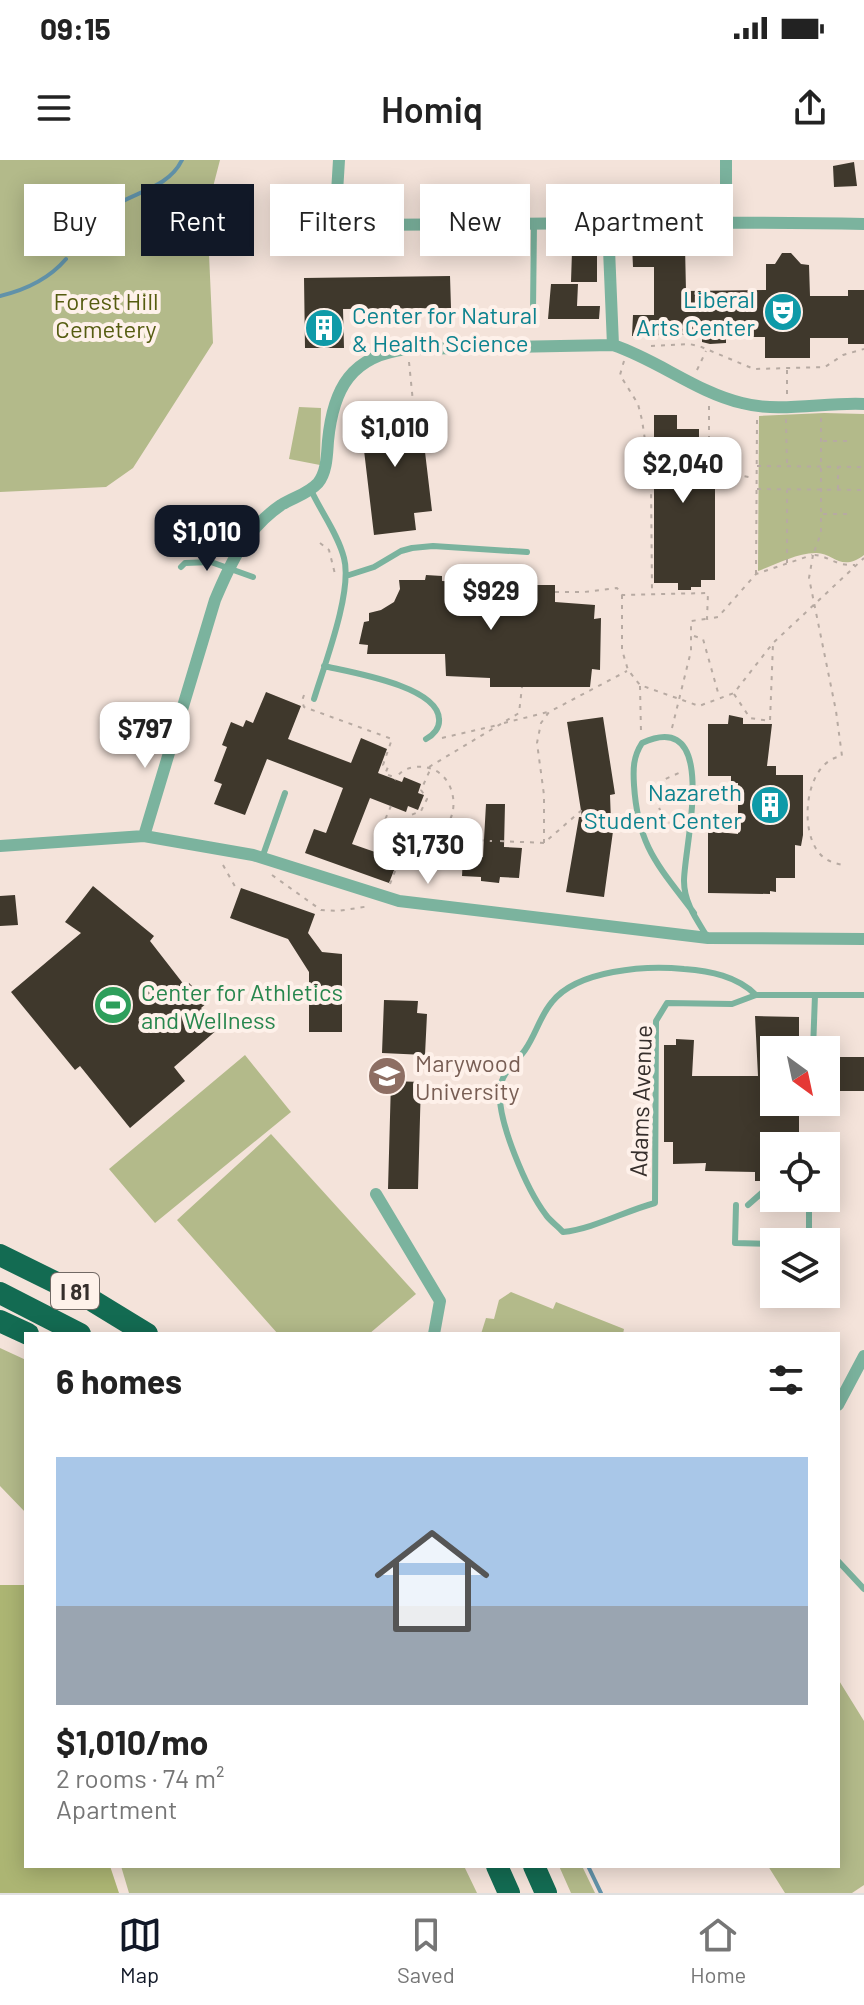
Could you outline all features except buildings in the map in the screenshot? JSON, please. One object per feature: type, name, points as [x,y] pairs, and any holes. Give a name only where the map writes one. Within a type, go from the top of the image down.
[{"type":"highway","name":"I 81","points":[[0,1255],[70,1288],[144,1332]]},
{"type":"highway","name":"I 81","points":[[0,1293],[76,1332]]},
{"type":"highway","points":[[0,1321],[24,1332]]},
{"type":"highway","points":[[498,1868],[509,1893]]},
{"type":"highway","points":[[535,1868],[546,1893]]},
{"type":"street","points":[[339,160],[335,225],[546,225]]},
{"type":"street","points":[[726,160],[726,184]]},
{"type":"street","points":[[733,221],[864,224]]},
{"type":"street","points":[[609,256],[613,345]]},
{"type":"street","points":[[144,836],[215,600],[229,566],[243,541],[260,521],[283,504],[311,490],[321,479],[335,398],[352,371],[363,363],[408,349],[613,345],[643,355],[709,391],[744,404],[770,407],[864,404]]},
{"type":"street","points":[[0,846],[144,836],[215,850],[383,898],[708,938],[864,939]]},
{"type":"street","points":[[376,1194],[440,1301],[434,1332]]},
{"type":"street","points":[[840,1401],[864,1356]]},
{"type":"lane","points":[[533,310],[534,225]]},
{"type":"lane","points":[[311,490],[339,544],[346,576],[339,616],[314,699]]},
{"type":"lane","points":[[346,576],[374,567],[412,548],[433,546],[527,552]]},
{"type":"lane","points":[[181,567],[185,563],[199,561],[229,566],[253,577]]},
{"type":"lane","points":[[324,666],[399,684],[425,698],[436,708],[440,717],[438,727],[426,739]]},
{"type":"lane","points":[[694,913],[647,850],[641,833],[633,764],[637,750],[650,739],[670,737],[684,745],[691,761],[691,829],[684,880],[686,900],[694,913],[708,938]]},
{"type":"lane","points":[[262,863],[285,793]]},
{"type":"lane","name":"Adams Avenue","points":[[667,967],[705,971],[744,983],[756,995],[732,1004],[667,1003],[656,1021],[655,1203],[626,1210],[584,1230],[563,1232],[546,1215],[516,1157],[504,1123],[500,1089],[507,1070],[525,1050],[538,1022],[554,999],[576,983],[596,975],[667,967]]},
{"type":"lane","points":[[756,995],[864,995]]},
{"type":"lane","points":[[814,1036],[815,995]]},
{"type":"lane","points":[[748,1205],[760,1194]]},
{"type":"lane","points":[[736,1205],[735,1243],[760,1244]]},
{"type":"lane","points":[[840,1563],[864,1589]]},
{"type":"path","points":[[648,346],[689,344],[746,368],[787,369],[825,367],[843,355],[864,349]]},
{"type":"path","points":[[408,349],[414,412]]},
{"type":"path","points":[[695,372],[707,350]]},
{"type":"path","points":[[625,358],[620,375],[640,412],[651,480],[653,593]]},
{"type":"path","points":[[779,399],[787,398],[787,369]]},
{"type":"path","points":[[709,397],[709,438]]},
{"type":"path","points":[[821,411],[821,533],[809,578],[842,756],[826,762],[814,775],[809,805],[810,830],[820,854],[827,861],[843,865]]},
{"type":"path","points":[[785,414],[787,465]]},
{"type":"path","points":[[756,574],[757,415]]},
{"type":"path","points":[[822,441],[848,441]]},
{"type":"path","points":[[756,466],[864,467]]},
{"type":"path","points":[[838,467],[838,490]]},
{"type":"path","points":[[715,471],[755,478]]},
{"type":"path","points":[[715,483],[741,477]]},
{"type":"path","points":[[756,489],[864,490]]},
{"type":"path","points":[[787,489],[787,565]]},
{"type":"path","points":[[822,514],[848,514]]},
{"type":"path","points":[[670,737],[691,651],[691,621],[718,617],[756,574],[813,555],[821,555],[830,562],[856,565]]},
{"type":"path","points":[[555,592],[617,588],[622,595],[622,650],[628,670],[640,685],[699,706],[734,693],[773,643],[864,558]]},
{"type":"path","points":[[622,595],[708,593],[707,619]]},
{"type":"path","points":[[691,635],[703,639],[719,697]]},
{"type":"path","points":[[734,693],[750,718],[770,721],[773,643]]},
{"type":"path","points":[[441,738],[549,712],[628,670]]},
{"type":"path","points":[[395,780],[405,770],[429,768],[519,713],[522,687]]},
{"type":"path","points":[[544,843],[544,795],[537,743],[541,723],[549,712]]},
{"type":"path","points":[[391,806],[381,829],[408,838],[427,839],[440,832],[454,814],[454,796],[445,779],[429,768]]},
{"type":"path","points":[[427,839],[409,821],[411,815],[421,811],[427,799],[421,790],[429,768]]},
{"type":"path","points":[[664,821],[654,797],[655,786],[672,775],[692,772]]},
{"type":"path","points":[[500,841],[544,843],[583,809]]},
{"type":"path","points":[[645,819],[683,825]]},
{"type":"path","points":[[440,832],[456,839],[492,841]]},
{"type":"path","points":[[262,863],[321,910],[338,911],[382,904],[383,888],[388,889],[408,838]]},
{"type":"path","points":[[215,850],[237,890]]},
{"type":"green space","name":"Forest Hill Cemetery","points":[[0,160],[220,160],[214,184],[141,184],[141,256],[209,256],[213,343],[133,468],[106,487],[0,492]]},
{"type":"green space","points":[[299,407],[321,408],[320,465],[289,459]]},
{"type":"green space","points":[[864,414],[864,555],[843,562],[822,554],[808,554],[758,571],[759,416]]},
{"type":"green space","points":[[245,1055],[291,1112],[155,1223],[109,1169]]},
{"type":"green space","points":[[271,1134],[416,1294],[371,1332],[276,1332],[177,1220]]},
{"type":"green space","points":[[511,1292],[553,1309],[556,1302],[624,1329],[623,1332],[482,1332],[486,1318],[494,1319],[499,1300]]},
{"type":"green space","points":[[0,1348],[24,1359],[24,1511],[0,1486]]},
{"type":"green space","points":[[0,1585],[24,1585],[24,1868],[111,1868],[119,1893],[0,1893]]},
{"type":"green space","points":[[840,1682],[864,1721],[864,1885],[852,1893],[785,1893],[769,1868],[840,1868]]},
{"type":"green space","points":[[122,1868],[465,1868],[477,1893],[129,1893]]},
{"type":"green space","points":[[560,1868],[583,1868],[595,1893],[571,1893]]},
{"type":"waterway","points":[[125,201],[167,178],[182,160]]},
{"type":"waterway","points":[[0,296],[36,283],[66,259]]},
{"type":"waterway","points":[[589,1868],[601,1893]]},
{"type":"place","name":"Liberal Arts Center","points":[[783,312]]},
{"type":"place","name":"Center for Natural & Health Science","points":[[324,328]]},
{"type":"place","name":"Nazareth Student Center","points":[[770,805]]},
{"type":"place","name":"Center for Athletics and Wellness","points":[[113,1005]]},
{"type":"place","name":"Marywood University","points":[[387,1076]]}]
